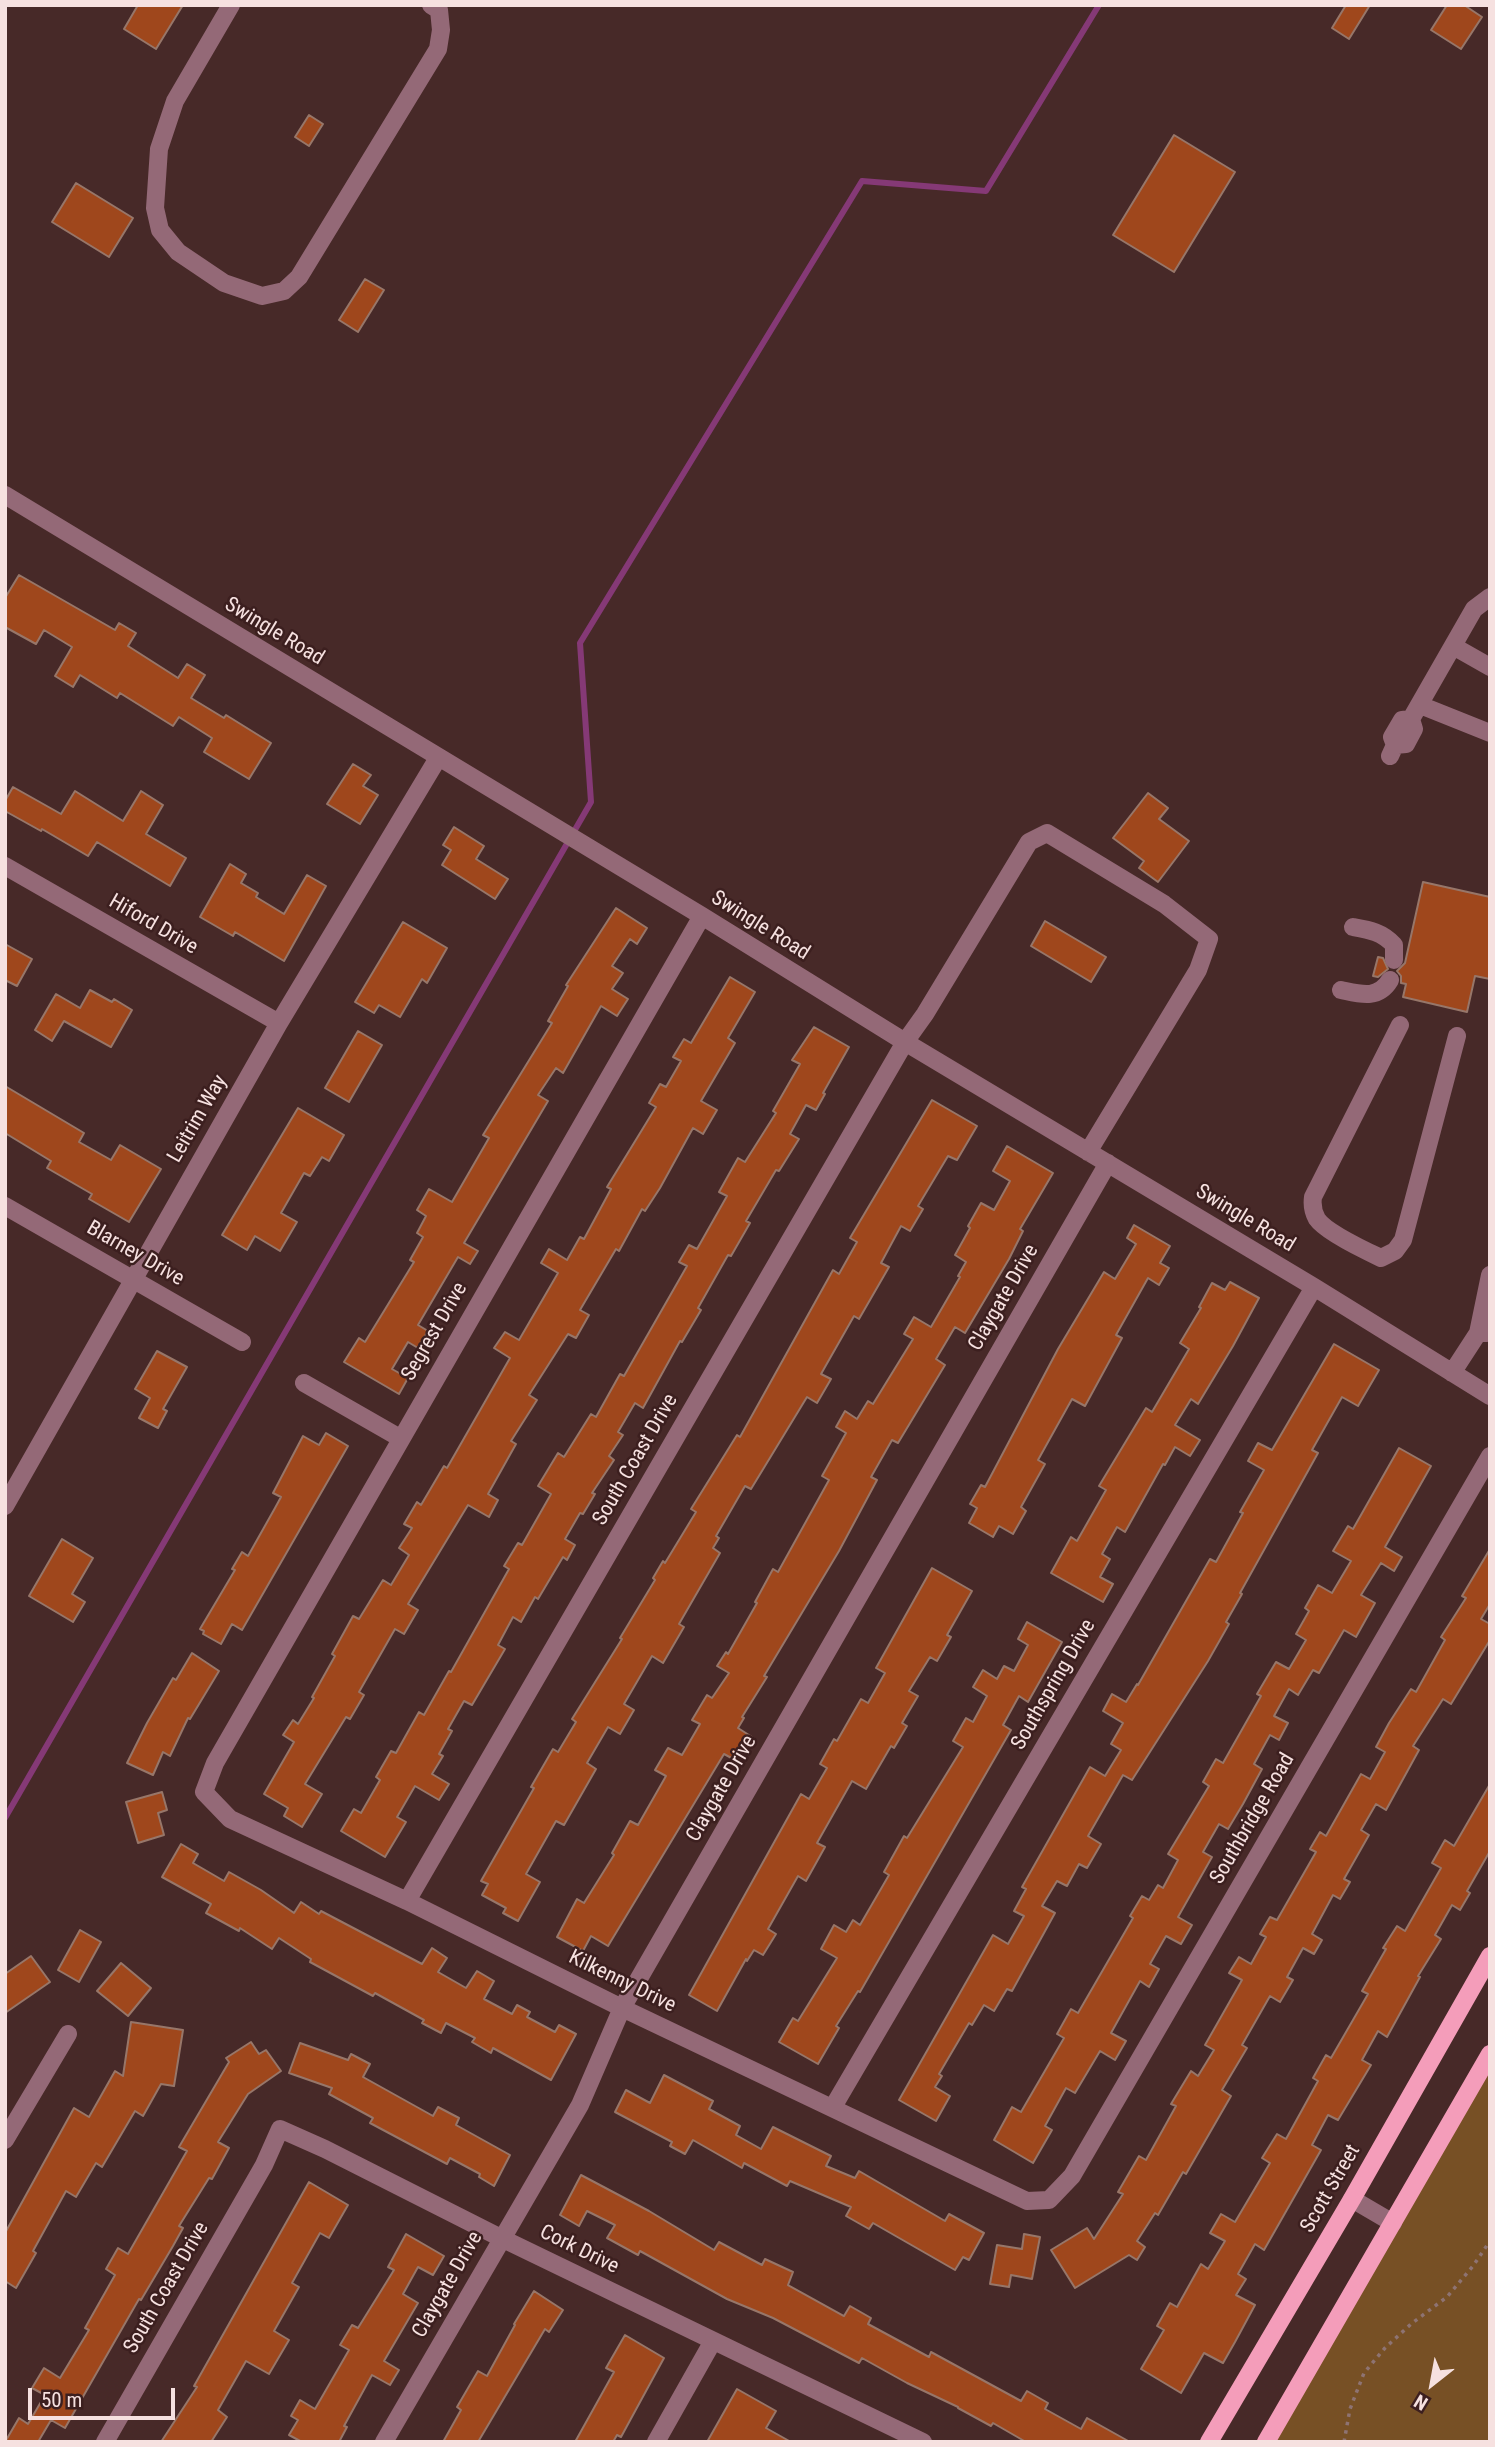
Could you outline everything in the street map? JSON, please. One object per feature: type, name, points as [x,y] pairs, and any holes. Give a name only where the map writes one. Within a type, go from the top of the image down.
[{"type":"main road","name":"Scott Street","points":[[1209,2442],[1352,2199],[1490,1956]]},
{"type":"main road","points":[[1266,2442],[1490,2054]]},
{"type":"street","points":[[231,5],[175,101],[159,149],[155,208],[160,230],[178,252],[224,283],[262,296],[284,291],[299,277],[438,49],[441,30],[439,10],[431,5]]},
{"type":"street","name":"Swingle Road","points":[[5,495],[1490,1396]]},
{"type":"street","points":[[1392,751],[1406,744],[1414,729],[1415,712],[1474,609],[1490,597]]},
{"type":"street","points":[[1453,646],[1490,667]]},
{"type":"street","points":[[1415,712],[1490,733]]},
{"type":"street","name":"Leitrim Way","points":[[5,1506],[279,1023],[438,758]]},
{"type":"street","name":"South Coast Drive","points":[[407,1901],[905,1042],[925,1014],[1029,842],[1047,833],[1164,904],[1209,939],[1198,970],[1088,1152]]},
{"type":"street","name":"Hiford Drive","points":[[5,866],[279,1023]]},
{"type":"street","name":"Segrest Drive","points":[[211,1772],[400,1438],[702,916]]},
{"type":"street","points":[[1353,927],[1385,936],[1394,945],[1394,960]]},
{"type":"street","points":[[1341,990],[1368,996],[1384,989],[1390,980]]},
{"type":"street","points":[[1400,1025],[1313,1197],[1312,1206],[1318,1220],[1354,1245],[1381,1258],[1395,1251],[1403,1240],[1457,1036]]},
{"type":"street","name":"Claygate Drive","points":[[384,2442],[580,2105],[622,2008],[1108,1163]]},
{"type":"street","name":"Blarney Drive","points":[[5,1206],[242,1342]]},
{"type":"street","points":[[1452,1373],[1484,1333],[1490,1275]]},
{"type":"street","name":"Southspring Drive","points":[[833,2107],[1314,1287]]},
{"type":"street","points":[[304,1382],[400,1438]]},
{"type":"street","name":"Southbridge Road","points":[[1049,2200],[1072,2176],[1490,1456]]},
{"type":"street","name":"Kilkenny Drive","points":[[211,1772],[204,1792],[230,1818],[1027,2201],[1049,2200]]},
{"type":"street","points":[[5,2140],[68,2034]]},
{"type":"street","name":"Cork Drive","points":[[247,2194],[280,2129],[923,2442]]},
{"type":"street","name":"South Coast Drive","points":[[105,2442],[247,2194]]},
{"type":"street","points":[[1352,2199],[1393,2223]]},
{"type":"street","points":[[656,2442],[713,2341]]},
{"type":"path","points":[[1344,2442],[1350,2409],[1364,2373],[1385,2348],[1411,2324],[1447,2297],[1490,2241]]},
{"type":"shaded area","points":[[1490,2051],[1490,2442],[1256,2442]]},
{"type":"building","points":[[138,5],[183,5],[156,49],[124,29]]},
{"type":"building","points":[[1346,5],[1370,5],[1349,39],[1332,28]]},
{"type":"building","points":[[1447,5],[1464,5],[1482,17],[1461,49],[1431,30]]},
{"type":"building","points":[[309,115],[323,124],[309,146],[295,137]]},
{"type":"building","points":[[1174,135],[1235,172],[1174,272],[1113,235]]},
{"type":"building","points":[[76,183],[133,218],[109,257],[52,222]]},
{"type":"building","points":[[365,279],[384,290],[358,332],[339,320]]},
{"type":"building","points":[[19,575],[115,630],[119,623],[136,633],[128,646],[178,678],[187,664],[205,675],[191,698],[224,718],[226,715],[271,743],[249,779],[204,752],[212,738],[179,717],[173,726],[120,693],[117,698],[80,675],[73,687],[55,676],[72,647],[44,630],[36,644],[5,627],[5,598]]},
{"type":"building","points":[[353,764],[371,775],[363,786],[378,795],[360,824],[327,804]]},
{"type":"building","points":[[13,787],[61,814],[75,791],[123,821],[141,791],[163,805],[146,834],[186,858],[170,886],[97,842],[88,856],[5,811],[5,801]]},
{"type":"building","points":[[1148,793],[1168,808],[1159,819],[1189,841],[1158,882],[1139,868],[1144,861],[1113,838]]},
{"type":"building","points":[[454,827],[484,846],[476,859],[508,879],[495,899],[442,865],[451,850],[443,845]]},
{"type":"building","points":[[230,864],[246,874],[241,883],[258,893],[256,897],[284,914],[307,875],[326,886],[284,961],[235,932],[233,936],[200,917]]},
{"type":"building","points":[[1423,882],[1490,897],[1490,979],[1475,976],[1467,1012],[1403,997],[1406,984],[1401,983],[1401,976],[1397,971],[1405,963]]},
{"type":"building","points":[[616,908],[647,928],[637,944],[630,939],[612,966],[623,973],[612,989],[628,999],[617,1016],[601,1006],[563,1073],[556,1068],[538,1095],[548,1101],[464,1243],[478,1251],[470,1264],[458,1257],[418,1325],[428,1331],[418,1348],[408,1342],[392,1369],[408,1378],[399,1394],[344,1362],[359,1338],[365,1342],[414,1262],[410,1260],[423,1237],[417,1233],[426,1216],[417,1210],[429,1189],[452,1202],[489,1138],[483,1135],[552,1023],[548,1021],[568,986],[566,985]]},
{"type":"building","points":[[1045,921],[1106,957],[1091,982],[1031,946]]},
{"type":"building","points":[[403,922],[447,948],[427,983],[422,979],[400,1017],[379,1005],[374,1013],[355,1002]]},
{"type":"building","points":[[5,944],[32,959],[17,986],[5,980]]},
{"type":"building","points":[[1378,957],[1383,958],[1388,969],[1378,977],[1373,976]]},
{"type":"building","points":[[730,977],[755,992],[728,1038],[735,1043],[701,1101],[717,1110],[703,1134],[693,1128],[660,1188],[645,1211],[642,1209],[619,1251],[616,1249],[580,1310],[589,1315],[576,1338],[568,1334],[529,1395],[537,1400],[511,1441],[516,1444],[488,1494],[498,1500],[489,1517],[468,1505],[408,1604],[418,1610],[404,1634],[395,1629],[359,1692],[364,1695],[350,1719],[346,1717],[305,1784],[322,1794],[302,1827],[284,1816],[288,1808],[264,1794],[294,1742],[283,1735],[293,1720],[298,1724],[314,1698],[312,1697],[335,1656],[332,1654],[353,1616],[359,1619],[383,1580],[391,1585],[409,1555],[399,1548],[412,1528],[404,1524],[417,1502],[421,1505],[444,1466],[447,1468],[510,1358],[494,1348],[505,1332],[519,1340],[558,1273],[541,1263],[549,1249],[567,1260],[580,1237],[584,1239],[611,1189],[607,1187],[656,1107],[649,1103],[660,1084],[666,1087],[681,1061],[673,1057],[684,1039],[691,1043]]},
{"type":"building","points":[[90,990],[112,1002],[114,999],[132,1010],[111,1047],[64,1021],[52,1041],[35,1030],[56,994],[80,1008]]},
{"type":"building","points":[[814,1027],[849,1047],[823,1093],[825,1094],[816,1110],[806,1105],[790,1134],[799,1139],[779,1171],[776,1170],[746,1221],[750,1223],[698,1308],[701,1310],[682,1342],[680,1341],[643,1408],[635,1403],[618,1432],[623,1435],[609,1456],[614,1460],[592,1493],[595,1494],[583,1514],[580,1513],[565,1539],[575,1545],[567,1560],[563,1557],[521,1622],[513,1617],[498,1645],[505,1649],[472,1705],[464,1701],[448,1729],[452,1731],[439,1754],[443,1756],[432,1774],[449,1784],[439,1800],[415,1786],[397,1817],[406,1822],[385,1857],[341,1831],[354,1809],[361,1813],[380,1780],[376,1777],[391,1751],[396,1753],[419,1712],[424,1715],[449,1671],[451,1672],[509,1569],[504,1566],[518,1543],[522,1545],[551,1494],[538,1486],[558,1453],[564,1457],[591,1414],[596,1417],[620,1374],[624,1376],[687,1266],[679,1262],[689,1245],[697,1249],[727,1196],[719,1192],[738,1158],[745,1162],[776,1113],[773,1111],[800,1064],[792,1060]]},
{"type":"building","points":[[358,1031],[382,1045],[349,1102],[325,1088]]},
{"type":"building","points":[[5,1086],[84,1133],[79,1142],[111,1160],[120,1145],[161,1169],[129,1222],[89,1199],[92,1194],[47,1168],[51,1161],[5,1133]]},
{"type":"building","points":[[932,1100],[977,1126],[957,1160],[948,1156],[918,1206],[923,1209],[910,1231],[901,1226],[881,1263],[889,1267],[859,1319],[854,1316],[821,1374],[831,1379],[817,1403],[807,1397],[751,1489],[745,1486],[716,1536],[719,1538],[713,1548],[720,1553],[679,1624],[684,1627],[663,1663],[652,1656],[624,1704],[634,1710],[620,1734],[608,1727],[587,1763],[596,1769],[564,1825],[556,1821],[526,1874],[540,1882],[518,1921],[503,1913],[506,1908],[482,1895],[488,1884],[481,1881],[553,1749],[558,1752],[576,1722],[572,1719],[622,1639],[620,1638],[655,1580],[653,1578],[696,1512],[691,1509],[737,1435],[740,1437],[833,1270],[839,1274],[857,1242],[850,1238]]},
{"type":"building","points":[[298,1108],[344,1135],[329,1161],[322,1157],[310,1176],[304,1173],[281,1213],[297,1222],[280,1251],[255,1236],[247,1250],[222,1235]]},
{"type":"building","points":[[1007,1146],[1053,1173],[1020,1229],[1023,1231],[1009,1259],[965,1333],[955,1327],[936,1359],[945,1365],[898,1443],[892,1440],[871,1477],[877,1480],[839,1551],[742,1717],[744,1718],[738,1728],[752,1737],[737,1761],[724,1754],[608,1946],[591,1936],[583,1951],[557,1937],[577,1899],[584,1903],[614,1855],[612,1853],[630,1821],[638,1825],[666,1776],[655,1770],[668,1748],[682,1755],[700,1724],[692,1720],[707,1695],[712,1698],[729,1673],[717,1666],[726,1652],[728,1654],[773,1569],[778,1572],[829,1480],[822,1476],[846,1433],[836,1427],[845,1411],[857,1419],[868,1401],[873,1404],[913,1339],[904,1334],[914,1317],[931,1327],[960,1277],[958,1276],[966,1262],[955,1255],[970,1228],[968,1226],[981,1203],[994,1210],[1010,1181],[993,1171]]},
{"type":"building","points":[[1134,1225],[1170,1246],[1160,1263],[1169,1268],[1159,1285],[1148,1278],[1116,1335],[1122,1338],[1085,1406],[1072,1399],[1038,1460],[1045,1464],[1021,1507],[1026,1511],[1013,1534],[999,1526],[993,1537],[969,1523],[977,1508],[970,1504],[981,1485],[985,1487],[1058,1349],[1104,1272],[1115,1279],[1136,1244],[1127,1238]]},
{"type":"building","points":[[1230,1282],[1259,1298],[1198,1404],[1191,1399],[1175,1425],[1200,1440],[1190,1456],[1175,1447],[1125,1532],[1117,1527],[1102,1554],[1110,1559],[1100,1577],[1113,1584],[1103,1602],[1051,1573],[1071,1537],[1077,1541],[1106,1490],[1099,1486],[1146,1408],[1152,1412],[1189,1349],[1180,1343],[1212,1283],[1225,1290]]},
{"type":"building","points":[[1334,1344],[1379,1370],[1358,1406],[1342,1397],[1312,1450],[1318,1453],[1240,1593],[1242,1594],[1226,1622],[1229,1624],[1208,1661],[1132,1780],[1123,1775],[1088,1836],[1101,1844],[1087,1868],[1079,1864],[1067,1886],[1057,1881],[1042,1906],[1055,1913],[1012,1991],[1007,1989],[994,2011],[984,2005],[972,2025],[969,2023],[939,2074],[942,2076],[935,2087],[950,2096],[936,2121],[899,2100],[993,1935],[1008,1944],[1024,1916],[1014,1911],[1026,1889],[1022,1887],[1090,1767],[1105,1776],[1121,1750],[1111,1744],[1123,1723],[1103,1711],[1112,1694],[1126,1702],[1138,1685],[1210,1559],[1216,1562],[1243,1513],[1240,1512],[1264,1470],[1248,1461],[1258,1443],[1272,1450]]},
{"type":"building","points":[[157,1351],[187,1367],[163,1409],[167,1411],[158,1428],[139,1418],[150,1398],[135,1389]]},
{"type":"building","points":[[326,1433],[348,1446],[242,1630],[232,1624],[221,1644],[203,1634],[204,1631],[200,1629],[235,1570],[232,1569],[242,1552],[248,1556],[281,1497],[273,1493],[303,1436],[319,1445]]},
{"type":"building","points":[[1399,1448],[1431,1466],[1385,1547],[1402,1557],[1394,1571],[1381,1563],[1361,1595],[1375,1603],[1356,1637],[1344,1630],[1319,1673],[1313,1670],[1298,1695],[1289,1689],[1274,1716],[1288,1723],[1279,1740],[1270,1735],[1254,1764],[1262,1769],[1243,1804],[1228,1829],[1219,1824],[1203,1852],[1212,1857],[1178,1917],[1192,1925],[1181,1944],[1166,1936],[1150,1964],[1159,1969],[1149,1987],[1140,1981],[1111,2033],[1126,2041],[1115,2060],[1100,2051],[1075,2093],[1066,2088],[1045,2126],[1052,2130],[1033,2163],[994,2140],[1012,2107],[1021,2112],[1064,2038],[1057,2034],[1071,2009],[1078,2013],[1133,1918],[1130,1916],[1142,1896],[1149,1900],[1158,1885],[1163,1888],[1178,1860],[1168,1854],[1209,1786],[1203,1782],[1216,1759],[1223,1763],[1261,1696],[1257,1694],[1276,1662],[1289,1669],[1306,1640],[1296,1634],[1309,1611],[1305,1608],[1318,1585],[1332,1593],[1351,1561],[1333,1551],[1348,1526],[1353,1529]]},
{"type":"building","points":[[62,1539],[93,1558],[72,1594],[85,1602],[73,1622],[29,1596]]},
{"type":"building","points":[[1490,1549],[1490,1604],[1481,1619],[1490,1624],[1490,1640],[1451,1704],[1443,1699],[1413,1746],[1419,1750],[1386,1810],[1376,1804],[1361,1830],[1369,1835],[1344,1879],[1350,1882],[1340,1899],[1333,1895],[1312,1934],[1322,1940],[1314,1954],[1303,1948],[1287,1977],[1293,1980],[1280,2002],[1270,1996],[1242,2045],[1247,2048],[1222,2090],[1231,2096],[1186,2174],[1183,2172],[1158,2215],[1155,2213],[1137,2241],[1145,2247],[1137,2260],[1129,2255],[1075,2288],[1051,2250],[1087,2228],[1094,2239],[1123,2194],[1118,2192],[1139,2156],[1146,2160],[1176,2106],[1171,2104],[1191,2071],[1198,2076],[1214,2050],[1205,2045],[1242,1980],[1229,1973],[1239,1957],[1251,1964],[1266,1937],[1260,1934],[1270,1917],[1277,1920],[1316,1852],[1310,1849],[1320,1832],[1326,1836],[1361,1774],[1370,1779],[1385,1752],[1376,1747],[1411,1689],[1416,1692],[1445,1640],[1441,1637],[1466,1598],[1462,1596]]},
{"type":"building","points":[[932,1568],[972,1591],[947,1635],[951,1637],[937,1661],[930,1657],[909,1691],[918,1696],[902,1723],[907,1726],[894,1748],[891,1746],[866,1789],[852,1781],[817,1843],[825,1847],[806,1881],[798,1876],[768,1929],[776,1934],[763,1955],[754,1950],[747,1961],[746,1959],[717,2011],[689,1995],[801,1794],[809,1799],[827,1768],[820,1764],[834,1739],[837,1741],[861,1699],[868,1703],[885,1673],[876,1668]]},
{"type":"building","points":[[1027,1622],[1062,1642],[1028,1702],[1019,1696],[1003,1725],[1011,1730],[860,1992],[858,1991],[836,2026],[839,2028],[818,2064],[779,2042],[793,2018],[798,2021],[837,1958],[821,1949],[834,1925],[846,1932],[853,1920],[860,1925],[889,1875],[884,1872],[904,1836],[907,1838],[963,1747],[953,1741],[966,1718],[973,1722],[987,1696],[973,1687],[983,1670],[997,1679],[1004,1666],[1014,1671],[1028,1645],[1018,1639]]},
{"type":"building","points":[[192,1653],[219,1671],[190,1719],[188,1718],[170,1756],[163,1752],[153,1775],[127,1763],[173,1678],[176,1680]]},
{"type":"building","points":[[1490,1784],[1490,1851],[1467,1891],[1470,1893],[1460,1910],[1452,1905],[1435,1935],[1441,1939],[1418,1976],[1420,1977],[1387,2037],[1378,2031],[1362,2060],[1371,2065],[1338,2120],[1328,2115],[1312,2145],[1321,2150],[1264,2250],[1255,2244],[1238,2274],[1246,2279],[1236,2295],[1255,2305],[1223,2363],[1204,2353],[1181,2393],[1141,2369],[1164,2330],[1157,2326],[1170,2303],[1177,2307],[1201,2264],[1208,2269],[1225,2241],[1210,2233],[1221,2214],[1235,2222],[1270,2163],[1262,2158],[1277,2134],[1286,2139],[1318,2081],[1313,2078],[1326,2055],[1331,2058],[1368,1994],[1362,1991],[1386,1949],[1383,1948],[1397,1926],[1405,1931],[1441,1868],[1432,1863],[1445,1840],[1454,1846]]},
{"type":"building","points":[[162,1792],[167,1810],[158,1813],[164,1835],[138,1843],[126,1802]]},
{"type":"building","points":[[181,1844],[198,1854],[193,1863],[224,1881],[229,1872],[294,1913],[301,1902],[319,1914],[321,1911],[422,1964],[432,1948],[447,1958],[438,1972],[466,1988],[477,1971],[494,1981],[484,1999],[512,2014],[517,2005],[530,2012],[527,2017],[555,2032],[559,2025],[576,2034],[551,2080],[493,2048],[491,2053],[472,2042],[475,2038],[446,2023],[441,2033],[422,2023],[424,2020],[375,1993],[373,1996],[310,1962],[311,1959],[279,1938],[272,1949],[240,1928],[239,1931],[206,1913],[211,1904],[162,1877]]},
{"type":"building","points":[[80,1930],[101,1942],[79,1982],[58,1970]]},
{"type":"building","points":[[31,1956],[50,1982],[5,2013],[5,1974]]},
{"type":"building","points":[[121,1963],[151,1988],[128,2016],[97,1991]]},
{"type":"building","points":[[131,2022],[183,2030],[174,2086],[161,2084],[143,2116],[135,2111],[102,2167],[96,2163],[76,2197],[66,2191],[16,2288],[5,2281],[5,2233],[74,2108],[89,2117],[115,2071],[123,2076]]},
{"type":"building","points":[[251,2042],[259,2054],[266,2050],[281,2071],[248,2094],[218,2142],[229,2148],[212,2179],[209,2178],[179,2226],[183,2228],[173,2246],[141,2300],[139,2299],[65,2428],[51,2420],[38,2442],[5,2442],[19,2418],[28,2424],[45,2395],[32,2388],[44,2368],[60,2378],[89,2330],[85,2328],[115,2275],[106,2269],[118,2248],[128,2254],[187,2151],[179,2147],[229,2062],[226,2058]]},
{"type":"building","points":[[300,2043],[348,2060],[351,2054],[370,2064],[363,2077],[433,2116],[438,2107],[459,2118],[456,2125],[510,2155],[494,2186],[479,2177],[480,2174],[450,2158],[447,2164],[370,2123],[373,2118],[329,2094],[332,2088],[289,2073]]},
{"type":"building","points":[[664,2075],[713,2101],[709,2109],[740,2126],[736,2135],[761,2149],[773,2127],[831,2156],[826,2166],[855,2178],[859,2171],[945,2221],[949,2214],[984,2233],[969,2260],[963,2257],[955,2270],[873,2223],[869,2229],[846,2216],[851,2207],[790,2181],[787,2186],[744,2163],[742,2168],[693,2140],[685,2154],[670,2146],[672,2142],[615,2112],[626,2090],[650,2103]]},
{"type":"building","points":[[581,2175],[714,2250],[719,2242],[762,2265],[765,2259],[793,2272],[788,2285],[844,2316],[850,2306],[871,2318],[868,2324],[929,2357],[931,2352],[1021,2401],[1027,2391],[1048,2403],[1045,2409],[1081,2429],[1087,2418],[1130,2442],[1026,2442],[862,2358],[859,2363],[773,2318],[727,2299],[640,2251],[638,2255],[607,2238],[615,2225],[587,2211],[579,2226],[560,2215]]},
{"type":"building","points":[[309,2182],[348,2205],[329,2238],[320,2233],[292,2283],[299,2287],[274,2331],[289,2340],[269,2374],[246,2361],[218,2410],[227,2417],[211,2442],[161,2442],[197,2387],[194,2386]]},
{"type":"building","points":[[406,2234],[444,2256],[433,2275],[418,2267],[403,2294],[418,2303],[384,2361],[399,2370],[390,2385],[372,2375],[344,2426],[347,2427],[339,2442],[302,2442],[289,2435],[298,2420],[291,2416],[300,2400],[315,2409],[349,2350],[340,2345],[352,2325],[358,2328],[394,2270],[388,2267]]},
{"type":"building","points":[[1024,2234],[1040,2237],[1032,2279],[1011,2275],[1009,2287],[990,2284],[997,2245],[1022,2249]]},
{"type":"building","points":[[534,2291],[563,2310],[549,2332],[545,2329],[478,2442],[443,2442],[461,2410],[457,2407],[478,2371],[487,2376]]},
{"type":"building","points":[[625,2335],[664,2358],[621,2437],[617,2435],[613,2442],[575,2442],[614,2372],[606,2368]]},
{"type":"building","points":[[737,2389],[776,2411],[766,2428],[791,2442],[707,2442]]},
{"type":"waterway","points":[[5,1818],[591,802],[580,643],[862,181],[986,191],[1099,5]]}]
